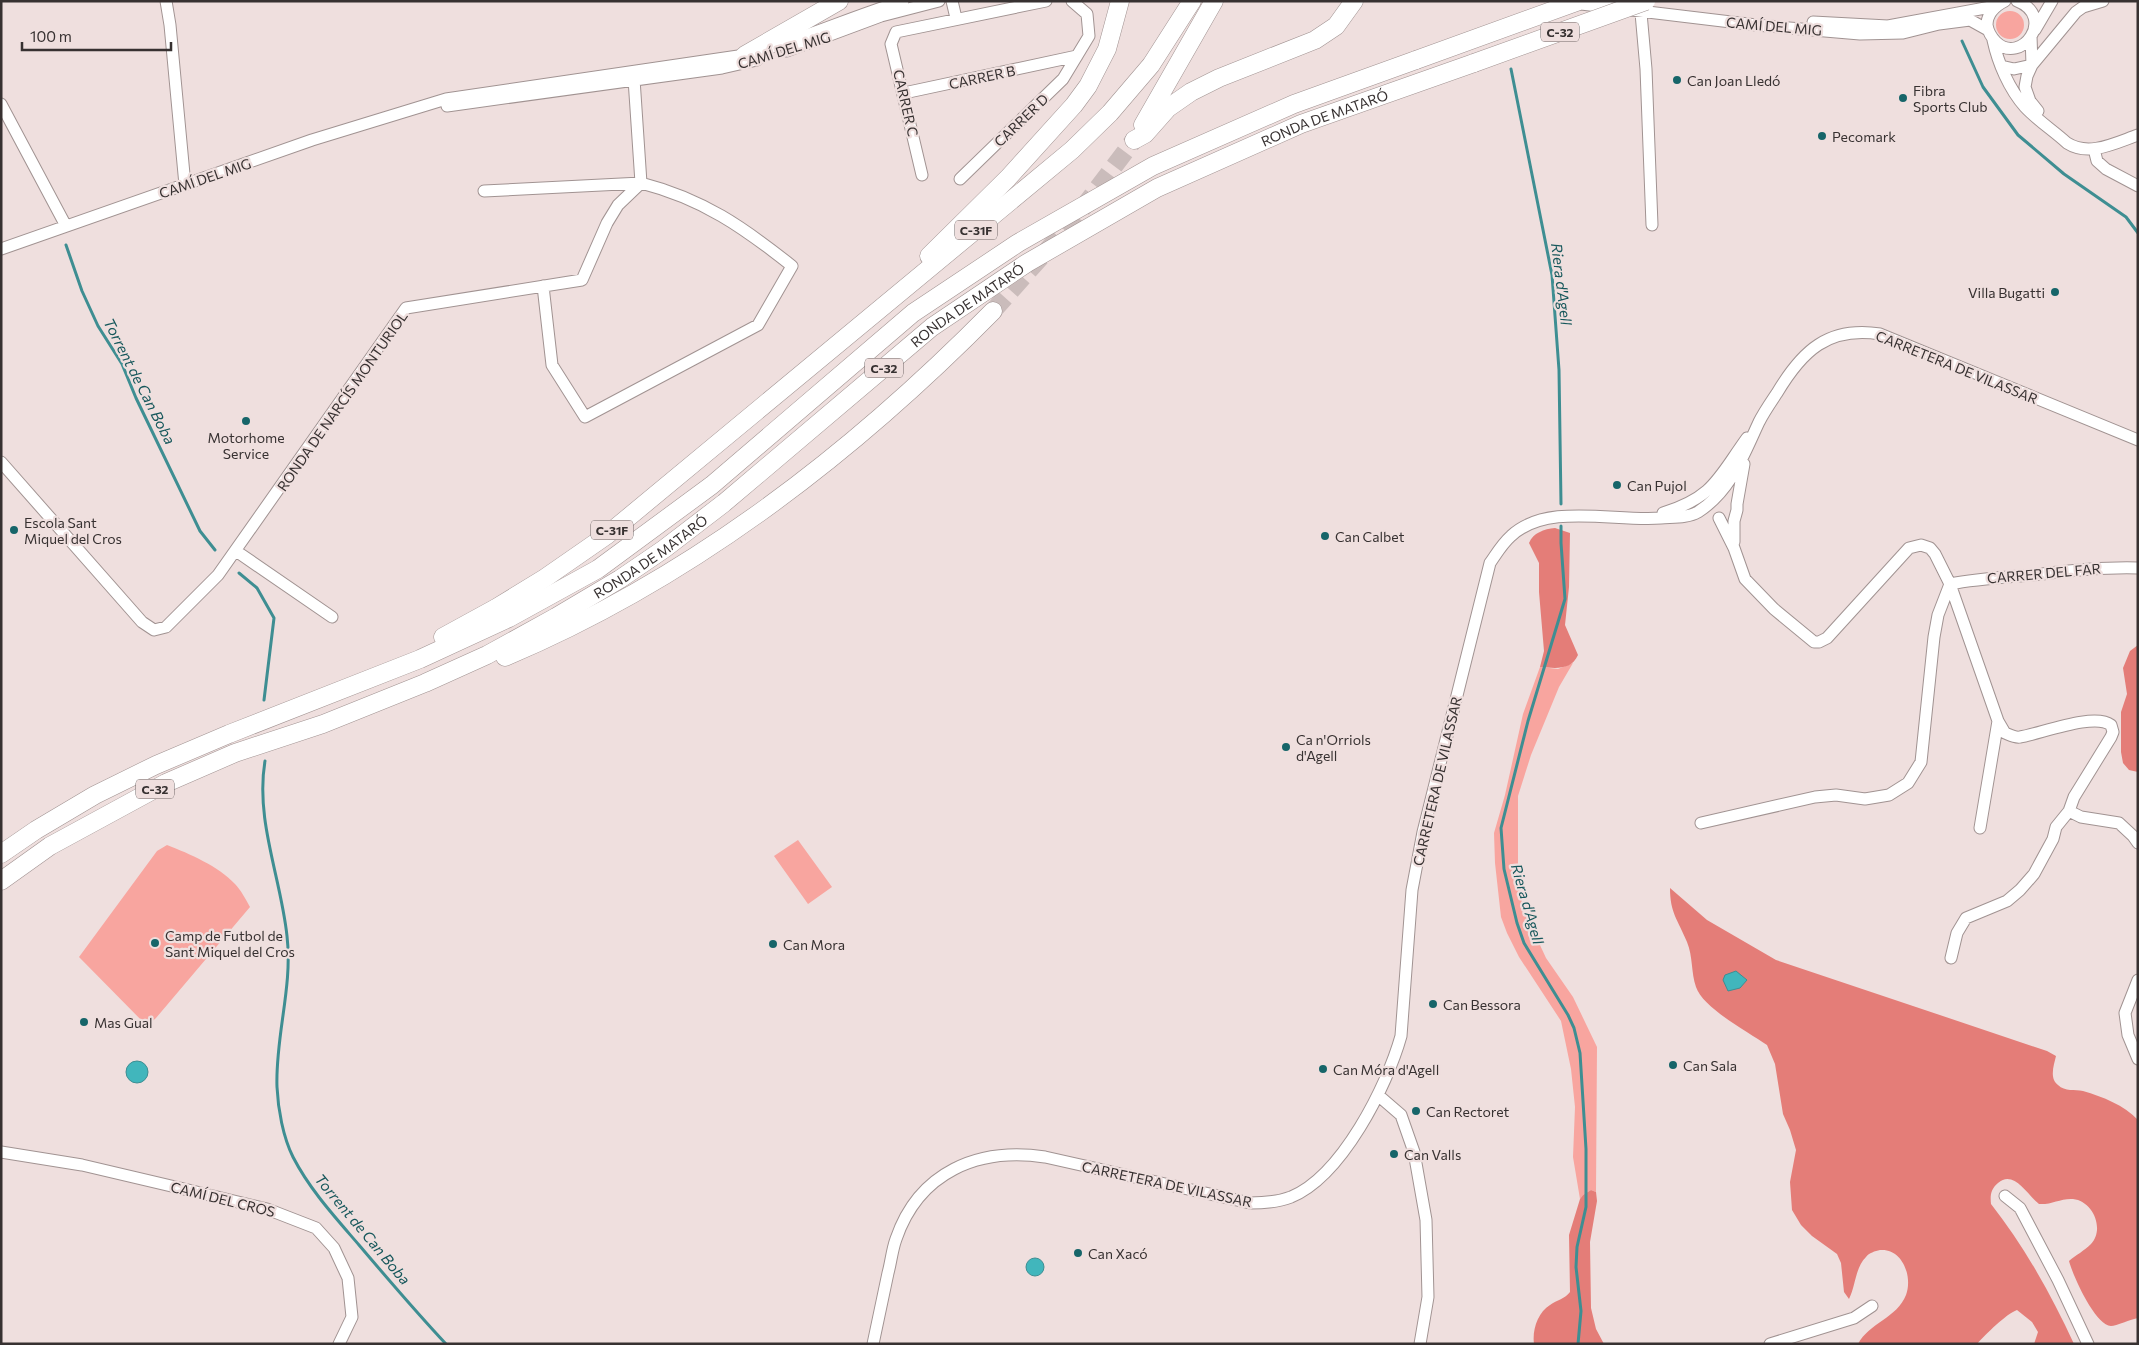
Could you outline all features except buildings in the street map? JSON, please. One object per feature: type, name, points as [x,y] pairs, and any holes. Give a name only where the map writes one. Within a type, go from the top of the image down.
[{"type":"highway","points":[[745,55],[839,1]]},
{"type":"highway","points":[[1110,1],[1113,29]]},
{"type":"highway","points":[[880,310],[885,300],[1008,178],[1074,105],[1097,70],[1107,49],[1120,1]]},
{"type":"highway","name":"C-31F","points":[[420,659],[433,643],[545,578],[606,535],[1072,150],[1110,113],[1151,65],[1192,1]]},
{"type":"highway","points":[[1214,1],[1173,76],[1134,140],[1145,134],[1168,108],[1191,92],[1219,78],[1315,40],[1336,26],[1342,9],[1354,1]]},
{"type":"highway","name":"RONDA DE MATARÓ","points":[[1,854],[36,830],[95,795],[229,734],[420,659],[509,618],[598,569],[712,485],[914,314],[1018,243],[1153,166],[1294,104],[1579,1]]},
{"type":"highway","name":"RONDA DE MATARÓ","points":[[1,881],[50,846],[166,783],[235,753],[323,724],[425,683],[487,655],[556,618],[620,579],[664,549],[724,503],[932,327],[1027,263],[1157,188],[1301,124],[1474,63],[1643,7]]},
{"type":"highway","points":[[487,655],[502,658],[616,603],[715,543],[765,509],[812,473],[896,403],[943,361],[993,310]]},
{"type":"street","points":[[166,1],[170,25],[185,185]]},
{"type":"street","name":"CAMÍ DEL MIG","points":[[410,111],[634,79],[679,69],[734,61],[745,55],[775,48],[865,13],[903,1]]},
{"type":"street","points":[[952,1],[956,18]]},
{"type":"street","points":[[928,2],[933,23],[1046,1]]},
{"type":"street","name":"CARRER D","points":[[960,179],[1063,79],[1089,36],[1087,14],[1072,1]]},
{"type":"street","name":"CAMÍ DEL MIG","points":[[1556,1],[1643,7],[1796,29],[1860,34],[1903,33],[1939,24],[1970,20],[1991,35],[1999,44],[2013,48],[2020,46],[2033,34]]},
{"type":"street","name":"CAMÍ DEL MIG","points":[[1613,1],[1657,8],[1756,18],[1888,26],[2000,3]]},
{"type":"street","points":[[2017,1],[2025,4],[2034,16],[2032,65]]},
{"type":"street","points":[[2033,34],[2052,1]]},
{"type":"street","points":[[2047,125],[2030,101],[2026,87],[2027,76],[2032,65],[2076,12],[2083,7],[2103,1]]},
{"type":"street","name":"CAMÍ DEL MIG","points":[[865,13],[928,2]]},
{"type":"street","name":"CAMÍ DEL MIG","points":[[1,249],[312,140],[446,99],[540,84],[748,63],[795,48],[881,16],[928,2]]},
{"type":"street","points":[[2000,3],[1988,18],[1991,35],[1997,58],[2013,90],[2025,107],[2074,148],[2094,149],[2138,135]]},
{"type":"street","points":[[1643,7],[1652,225]]},
{"type":"street","name":"CARRER C","points":[[922,175],[891,44],[896,32],[933,23]]},
{"type":"street","name":"CARRER B","points":[[904,94],[1077,56]]},
{"type":"street","points":[[1060,61],[1067,72]]},
{"type":"street","points":[[2002,66],[2014,69],[2032,65]]},
{"type":"street","name":"CAMÍ DEL MIG","points":[[540,84],[564,84],[626,76],[634,79]]},
{"type":"street","points":[[634,79],[642,183]]},
{"type":"street","points":[[1,104],[66,226]]},
{"type":"street","points":[[2094,149],[2097,161],[2106,169],[2138,186]]},
{"type":"street","points":[[484,190],[642,183],[701,204],[748,231],[792,266],[758,325],[585,417],[552,366],[544,286]]},
{"type":"street","name":"RONDA DE NARCÍS MONTURIOL","points":[[2,465],[142,622],[154,630],[166,627],[218,575],[406,308],[582,280],[607,223],[618,205],[642,183]]},
{"type":"street","name":"CARRETERA DE VILASSAR","points":[[873,1344],[896,1240],[904,1219],[933,1182],[951,1170],[974,1160],[998,1155],[1022,1154],[1045,1157],[1210,1196],[1250,1203],[1270,1203],[1291,1197],[1309,1188],[1326,1173],[1379,1096],[1396,1055],[1401,1036],[1412,890],[1423,832],[1490,563],[1498,549],[1522,527],[1546,517],[1639,520],[1687,516],[1714,509],[1743,450],[1791,369],[1809,351],[1842,333],[1862,331],[1880,334],[2138,440]]},
{"type":"street","points":[[1734,548],[1736,509],[1743,450]]},
{"type":"street","points":[[1639,520],[1683,507],[1700,497],[1714,486],[1743,450]]},
{"type":"street","points":[[1714,509],[1720,498],[1736,509]]},
{"type":"street","points":[[1670,511],[1714,509],[1725,520],[1731,519],[1736,509]]},
{"type":"street","points":[[1714,509],[1734,548],[1746,579],[1774,609],[1814,642],[1827,638],[1909,548],[1921,545],[1930,548],[1950,584],[1998,721],[2005,733],[2019,737],[2056,726],[2102,721],[2111,725],[2113,732],[2111,737],[2074,796],[2069,811],[2056,827],[2053,839],[2034,874],[2007,901],[1966,918],[1957,933],[1952,958]]},
{"type":"street","points":[[236,550],[332,617]]},
{"type":"street","name":"CARRER DEL FAR","points":[[1950,584],[1976,579],[2078,570],[2116,567],[2138,568]]},
{"type":"street","points":[[1701,823],[1815,797],[1836,795],[1865,799],[1889,795],[1908,783],[1921,762],[1934,637],[1938,615],[1950,584]]},
{"type":"street","points":[[1980,828],[1998,721]]},
{"type":"street","points":[[2069,811],[2081,817],[2119,823],[2138,843]]},
{"type":"street","points":[[2138,980],[2125,1013],[2128,1035],[2138,1059]]},
{"type":"street","points":[[1379,1096],[1401,1115],[1414,1152],[1426,1220],[1428,1297],[1420,1344]]},
{"type":"street","name":"CAMÍ DEL CROS","points":[[1,1152],[82,1165],[193,1191],[267,1209],[316,1228],[334,1248],[348,1278],[352,1317],[339,1344]]},
{"type":"street","points":[[2005,1196],[2020,1208],[2058,1280],[2088,1344]]},
{"type":"street","points":[[1770,1344],[1854,1318],[1872,1306]]},
{"type":"shaded area","points":[[2010,11],[2020,15],[2024,25],[2020,35],[2010,39],[2000,35],[1996,25],[2000,15]]},
{"type":"shaded area","points":[[1555,528],[1570,533],[1569,587],[1565,625],[1578,655],[1571,664],[1557,668],[1540,667],[1544,651],[1539,592],[1539,563],[1529,543],[1539,532]]},
{"type":"shaded area","points":[[2138,645],[2138,772],[2129,770],[2123,763],[2121,752],[2121,712],[2127,694],[2123,668],[2130,651]]},
{"type":"shaded area","points":[[1573,663],[1559,687],[1531,755],[1518,796],[1518,870],[1522,904],[1527,917],[1546,958],[1573,997],[1597,1047],[1596,1192],[1591,1190],[1580,1199],[1573,1157],[1575,1107],[1571,1069],[1561,1021],[1519,957],[1501,917],[1494,833],[1505,795],[1523,714],[1540,667],[1558,669]]},
{"type":"shaded area","points":[[798,840],[832,887],[808,904],[774,856]]},
{"type":"shaded area","name":"Camp de Futbol de Sant Miquel del Cros","points":[[167,845],[212,866],[237,886],[250,907],[156,1018],[147,1026],[79,957],[157,851]]},
{"type":"shaded area","points":[[1670,888],[1707,920],[1776,960],[2047,1051],[2056,1056],[2053,1075],[2055,1082],[2061,1087],[2083,1091],[2113,1102],[2138,1120],[2138,1318],[2113,1326],[2105,1324],[2092,1309],[2075,1277],[2069,1261],[2091,1244],[2097,1231],[2095,1217],[2091,1210],[2080,1201],[2073,1199],[2039,1204],[2020,1185],[2010,1179],[1998,1183],[1992,1190],[1991,1204],[2015,1237],[2036,1271],[2074,1344],[2034,1344],[2038,1332],[2032,1322],[2017,1310],[2002,1320],[1977,1344],[1858,1344],[1869,1331],[1902,1303],[1908,1288],[1907,1272],[1900,1258],[1894,1254],[1880,1250],[1870,1253],[1862,1261],[1849,1299],[1844,1292],[1841,1263],[1837,1254],[1812,1236],[1801,1225],[1792,1210],[1790,1182],[1796,1150],[1783,1114],[1775,1064],[1767,1045],[1727,1019],[1700,995],[1694,982],[1689,947],[1673,910]]},
{"type":"shaded area","points":[[1591,1190],[1596,1192],[1597,1201],[1590,1242],[1591,1308],[1596,1329],[1604,1344],[1534,1344],[1535,1327],[1542,1312],[1570,1292],[1569,1235],[1580,1199]]},
{"type":"water","points":[[1736,971],[1747,980],[1740,988],[1728,991],[1723,980],[1725,975]]},
{"type":"water","points":[[137,1061],[145,1064],[148,1072],[145,1080],[137,1083],[129,1080],[126,1072],[129,1064]]},
{"type":"water","points":[[1035,1258],[1041,1261],[1044,1267],[1041,1273],[1035,1276],[1029,1273],[1026,1267],[1029,1261]]},
{"type":"waterway","points":[[1962,41],[1983,87],[2018,135],[2064,174],[2126,217],[2138,233]]},
{"type":"waterway","name":"Riera d'Agell","points":[[1511,69],[1552,275],[1559,370],[1561,504]]},
{"type":"waterway","name":"Torrent de Can Boba","points":[[66,245],[82,291],[98,326],[122,364],[136,398],[200,531],[215,550]]},
{"type":"waterway","name":"Riera d'Agell","points":[[1561,526],[1565,599],[1528,721],[1501,828],[1504,869],[1517,923],[1524,943],[1568,1015],[1574,1028],[1580,1053],[1586,1149],[1586,1207],[1577,1247],[1576,1267],[1581,1311],[1578,1344]]},
{"type":"waterway","name":"Torrent de Can Boba","points":[[239,573],[257,588],[274,618],[264,700]]},
{"type":"waterway","name":"Torrent de Can Boba","points":[[265,761],[263,805],[287,936],[288,974],[277,1068],[279,1104],[286,1141],[307,1181],[323,1203],[446,1344]]},
{"type":"tunnel","points":[[993,311],[1072,222],[1134,140]]},
{"type":"place","name":"Can Joan Lledó","points":[[1677,80]]},
{"type":"place","name":"Fibra Sports Club","points":[[1903,98]]},
{"type":"place","name":"Pecomark","points":[[1822,136]]},
{"type":"place","name":"Villa Bugatti","points":[[2055,292]]},
{"type":"place","name":"Motorhome Service","points":[[246,421]]},
{"type":"place","name":"Can Pujol","points":[[1617,485]]},
{"type":"place","name":"Escola Sant Miquel del Cros","points":[[14,530]]},
{"type":"place","name":"Can Calbet","points":[[1325,536]]},
{"type":"place","name":"Ca n'Orriols d'Agell","points":[[1286,747]]},
{"type":"place","name":"Camp de Futbol de Sant Miquel del Cros","points":[[155,943]]},
{"type":"place","name":"Can Mora","points":[[773,944]]},
{"type":"place","name":"Can Bessora","points":[[1433,1004]]},
{"type":"place","name":"Mas Gual","points":[[84,1022]]},
{"type":"place","name":"Can Sala","points":[[1673,1065]]},
{"type":"place","name":"Can Móra d'Agell","points":[[1323,1069]]},
{"type":"place","name":"Can Rectoret","points":[[1416,1111]]},
{"type":"place","name":"Can Valls","points":[[1394,1154]]},
{"type":"place","name":"Can Xacó","points":[[1078,1253]]}]
